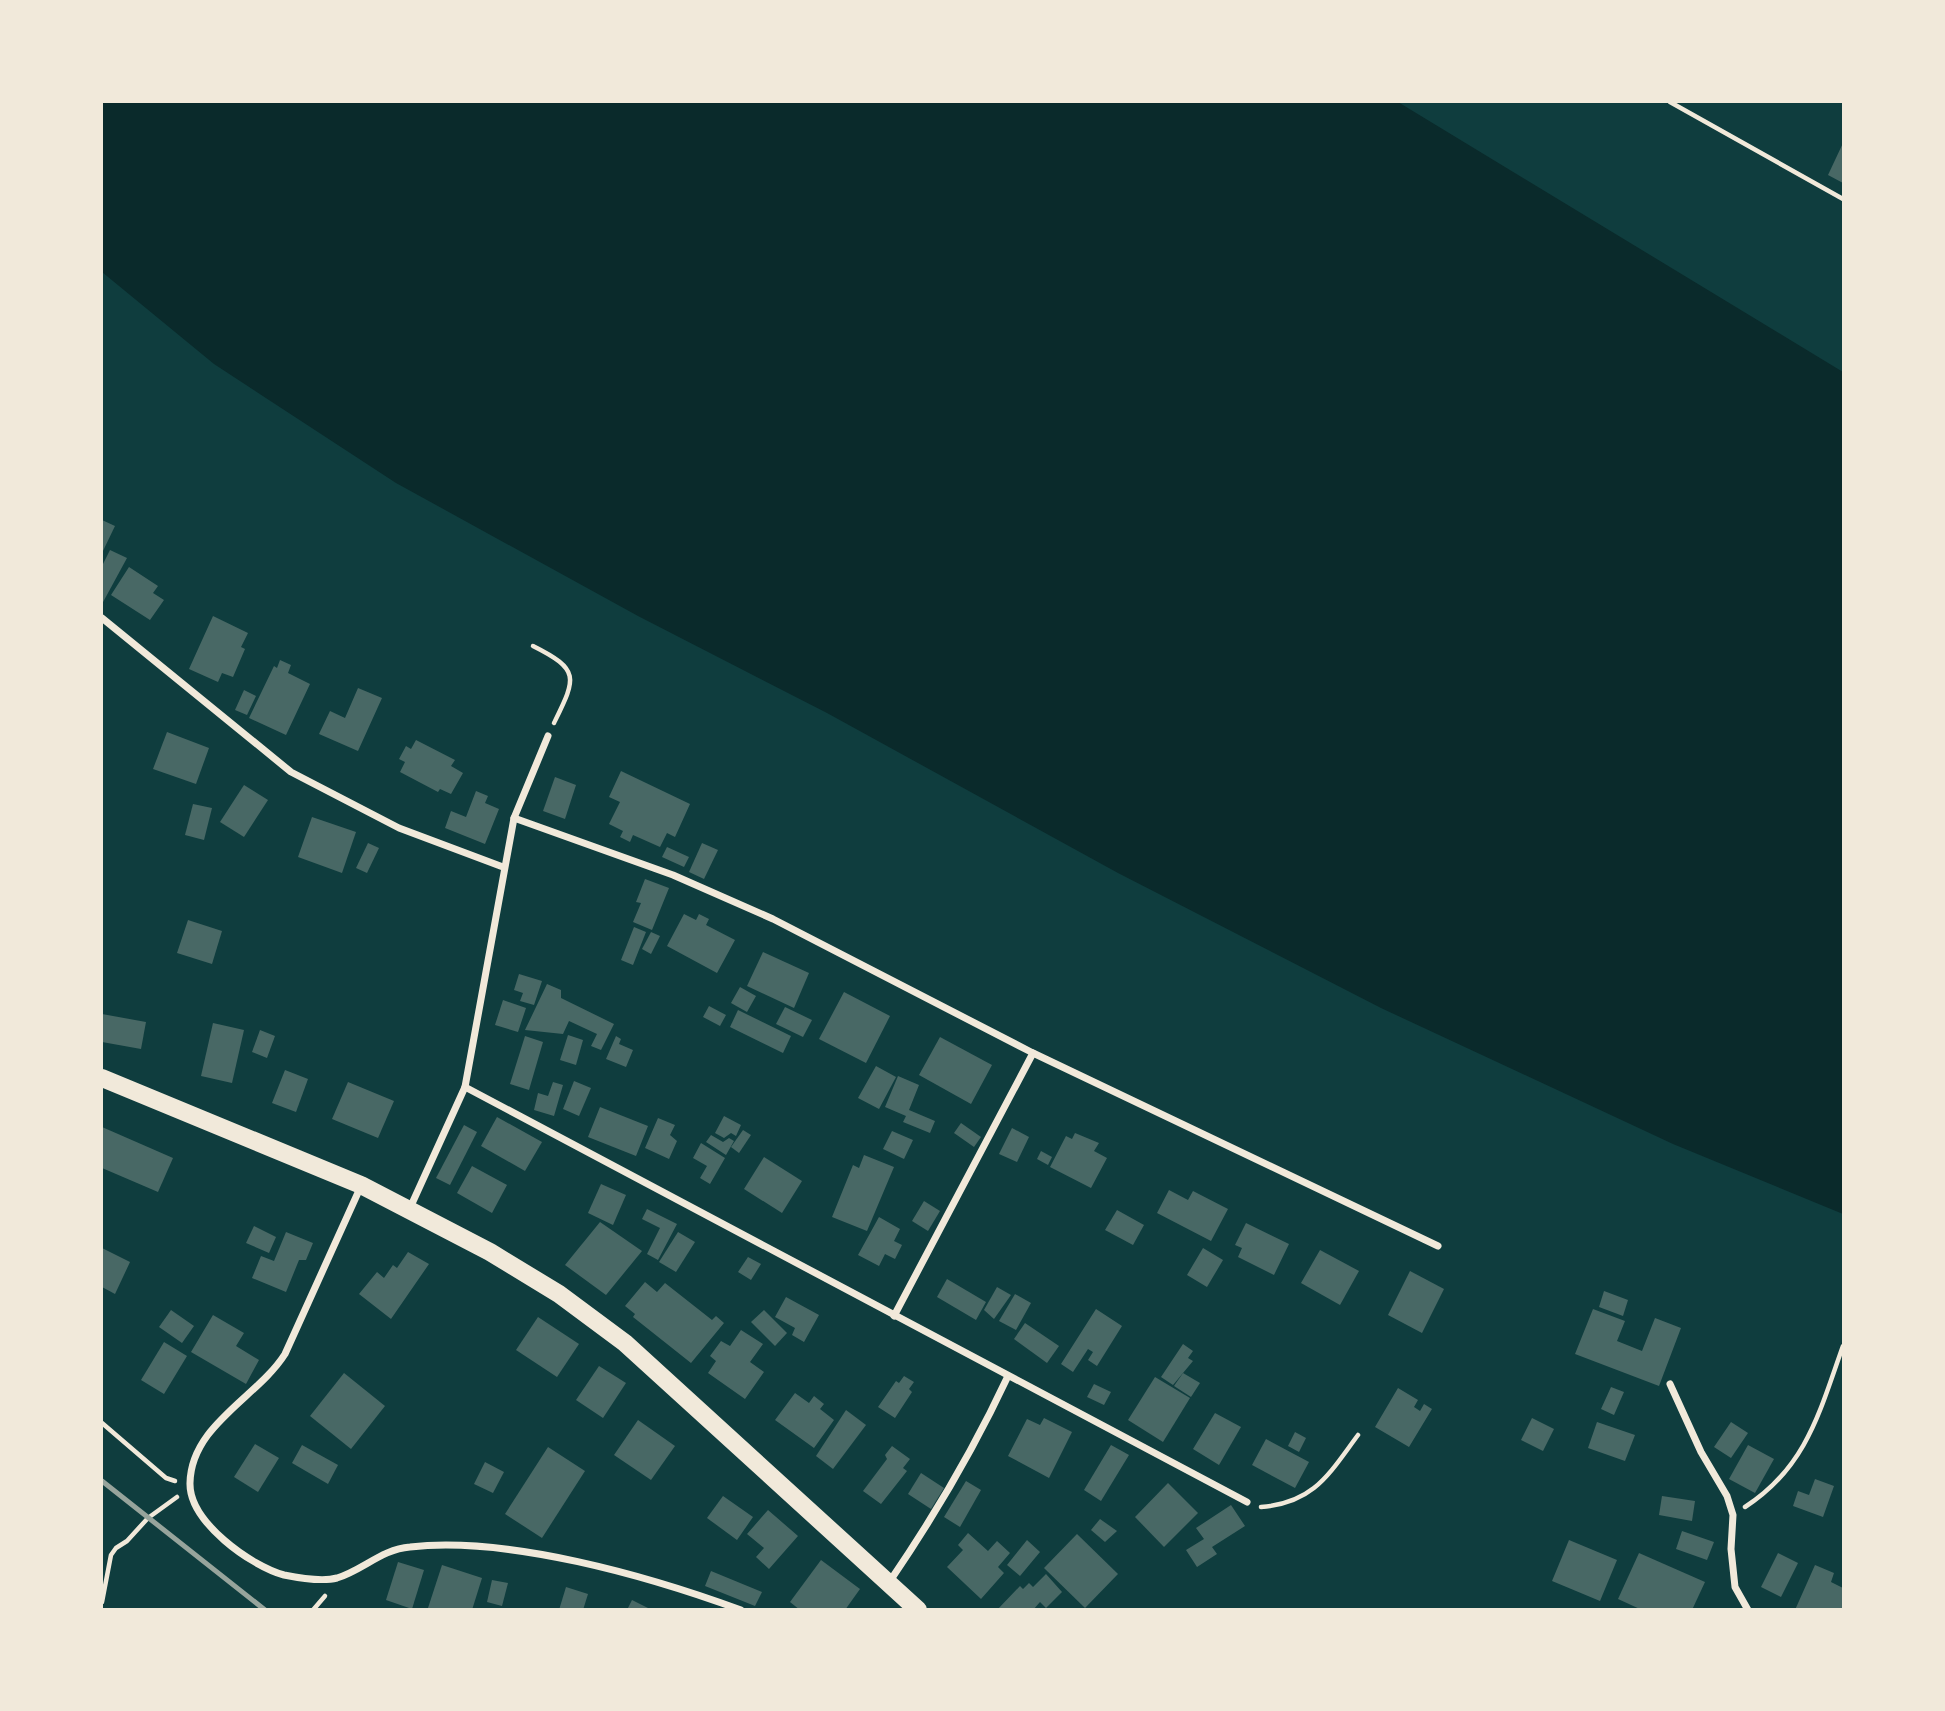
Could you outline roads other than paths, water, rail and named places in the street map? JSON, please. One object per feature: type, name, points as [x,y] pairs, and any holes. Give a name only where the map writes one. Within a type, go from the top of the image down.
[{"type":"main road","points":[[102,1078],[361,1185],[410,1209],[547,1287],[625,1343],[918,1609]]},
{"type":"street","points":[[102,618],[291,772],[400,828],[503,867]]},
{"type":"street","points":[[410,1209],[465,1087],[513,818],[548,736]]},
{"type":"street","points":[[513,818],[673,875],[730,899],[1033,1053],[1438,1246]]},
{"type":"street","points":[[894,1316],[1033,1053]]},
{"type":"street","points":[[465,1087],[1247,1502]]},
{"type":"street","points":[[361,1185],[285,1354],[274,1371],[213,1430],[196,1456],[190,1484],[196,1504],[219,1536],[268,1570],[300,1577],[336,1578],[391,1550],[430,1546],[479,1548],[575,1562],[674,1587],[741,1609]]},
{"type":"street","points":[[890,1581],[923,1534],[962,1469],[1008,1376]]},
{"type":"street","points":[[1670,1384],[1701,1451],[1727,1496],[1732,1515],[1731,1549],[1735,1587],[1748,1609]]},
{"type":"water","points":[[102,102],[1398,102],[1843,372],[1843,1214],[1673,1144],[1381,1008],[1118,873],[827,713],[638,616],[396,483],[214,364],[102,272]]},
{"type":"railway","points":[[102,1481],[265,1610]]}]
